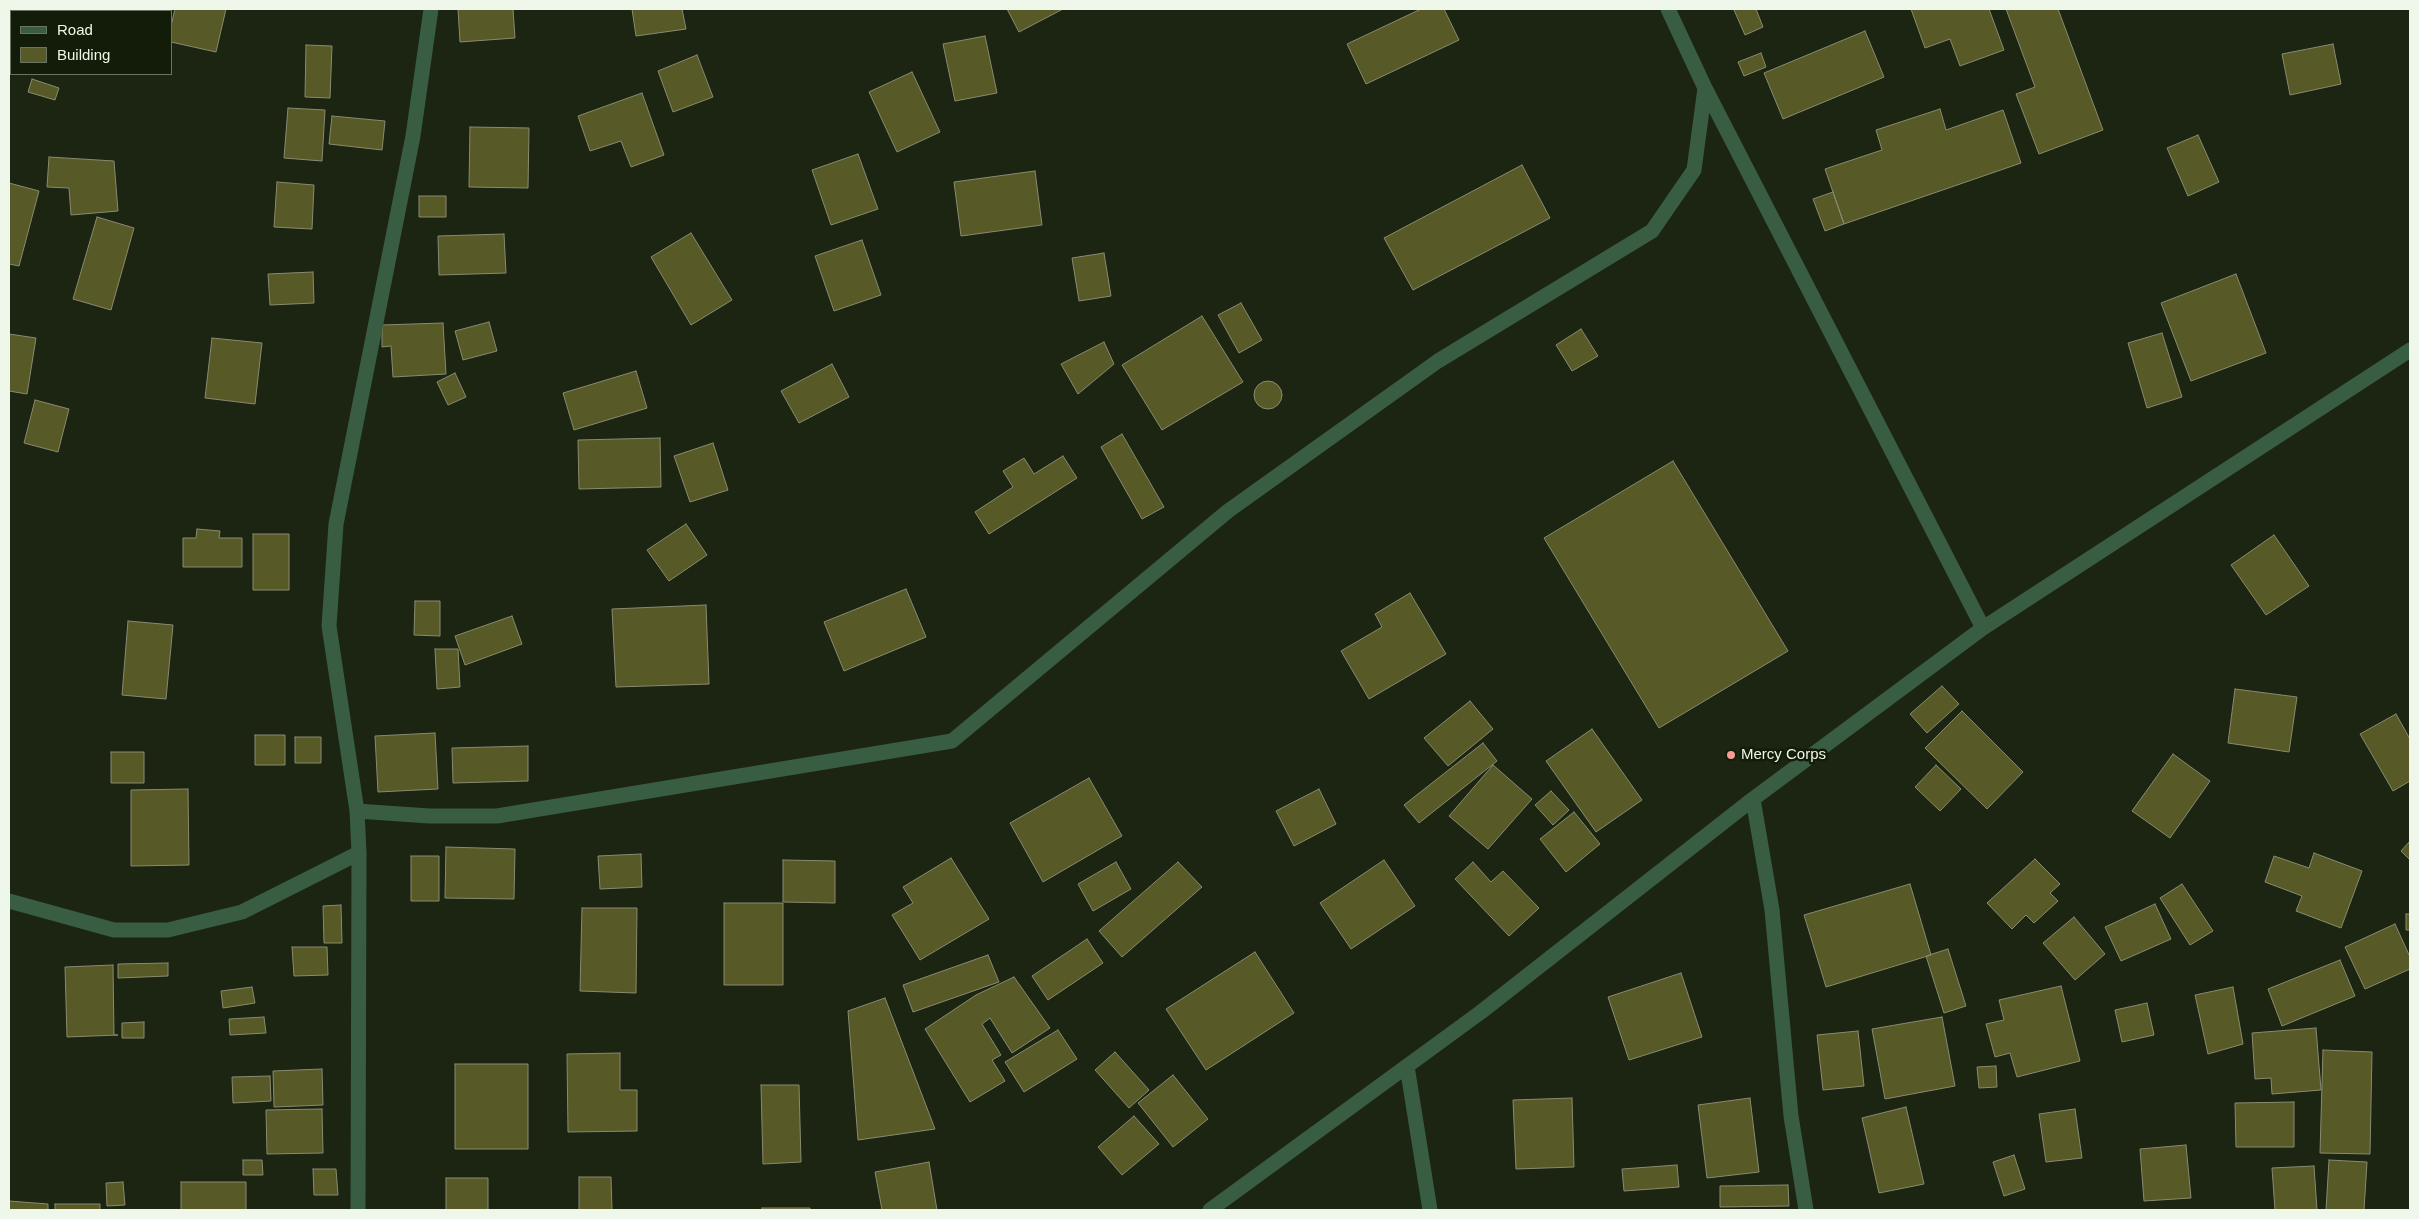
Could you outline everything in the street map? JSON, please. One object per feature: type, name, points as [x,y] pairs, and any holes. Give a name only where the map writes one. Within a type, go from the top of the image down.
[{"type":"street","points":[[358,1210],[359,853],[357,811],[330,626],[336,524],[413,136],[431,9]]},
{"type":"street","points":[[1668,9],[1705,88],[1983,628]]},
{"type":"street","points":[[357,811],[428,816],[497,816],[952,741],[1228,511],[1438,361],[1652,231],[1694,170],[1705,88]]},
{"type":"street","points":[[1210,1210],[1482,1012],[1753,799],[1983,628],[2410,350]]},
{"type":"street","points":[[1753,799],[1772,910],[1791,1116],[1806,1210]]},
{"type":"street","points":[[9,901],[114,930],[168,930],[242,912],[359,853]]},
{"type":"street","points":[[1407,1066],[1430,1210]]},
{"type":"building","points":[[23,9],[82,9],[82,10]]},
{"type":"building","points":[[175,9],[226,9],[216,52],[172,42],[172,22]]},
{"type":"building","points":[[458,9],[513,9],[515,38],[460,42]]},
{"type":"building","points":[[632,9],[682,9],[686,29],[636,36]]},
{"type":"building","points":[[1007,9],[1063,9],[1019,32]]},
{"type":"building","points":[[1421,9],[1444,9],[1459,40],[1366,84],[1347,44]]},
{"type":"building","points":[[1756,9],[1763,27],[1745,35],[1734,10]]},
{"type":"building","points":[[1911,9],[1989,9],[2004,50],[1960,66],[1950,39],[1925,48]]},
{"type":"building","points":[[2006,9],[2058,9],[2103,130],[2039,154],[2016,94],[2035,87]]},
{"type":"building","points":[[1865,31],[1884,77],[1783,119],[1764,73]]},
{"type":"building","points":[[985,36],[997,93],[955,101],[943,44]]},
{"type":"building","points":[[2333,44],[2341,84],[2290,95],[2282,54]]},
{"type":"building","points":[[306,45],[332,46],[330,98],[305,97]]},
{"type":"building","points":[[1761,53],[1766,67],[1744,76],[1738,62]]},
{"type":"building","points":[[697,55],[713,97],[673,112],[658,71]]},
{"type":"building","points":[[912,72],[940,132],[897,152],[869,92]]},
{"type":"building","points":[[32,79],[59,88],[55,100],[28,92]]},
{"type":"building","points":[[642,93],[664,155],[631,167],[621,141],[590,151],[578,116]]},
{"type":"building","points":[[288,108],[325,110],[322,161],[284,158]]},
{"type":"building","points":[[1940,109],[1946,130],[2003,110],[2021,163],[1844,224],[1825,169],[1882,150],[1876,130]]},
{"type":"building","points":[[332,116],[385,121],[382,150],[329,144]]},
{"type":"building","points":[[470,127],[529,128],[528,188],[469,187]]},
{"type":"building","points":[[2198,135],[2219,182],[2188,196],[2167,148]]},
{"type":"building","points":[[858,154],[878,209],[831,225],[812,170]]},
{"type":"building","points":[[49,157],[114,161],[118,211],[71,215],[69,188],[47,187]]},
{"type":"building","points":[[1522,165],[1550,218],[1413,290],[1384,238]]},
{"type":"building","points":[[1035,171],[1042,225],[961,236],[954,182]]},
{"type":"building","points":[[277,182],[314,185],[312,229],[274,227]]},
{"type":"building","points":[[9,183],[39,191],[19,266],[9,264]]},
{"type":"building","points":[[1833,192],[1844,224],[1825,231],[1813,199]]},
{"type":"building","points":[[419,196],[446,196],[446,217],[419,217]]},
{"type":"building","points":[[97,217],[134,228],[111,310],[73,299]]},
{"type":"building","points":[[691,233],[732,300],[691,325],[651,257]]},
{"type":"building","points":[[504,234],[506,273],[439,275],[438,236]]},
{"type":"building","points":[[862,240],[881,295],[834,311],[815,256]]},
{"type":"building","points":[[1104,253],[1111,296],[1079,301],[1072,258]]},
{"type":"building","points":[[313,272],[314,303],[270,305],[268,274]]},
{"type":"building","points":[[2236,274],[2266,353],[2191,381],[2161,303]]},
{"type":"building","points":[[1241,303],[1262,340],[1239,353],[1218,315]]},
{"type":"building","points":[[1202,316],[1243,382],[1162,430],[1122,365]]},
{"type":"building","points":[[489,322],[497,351],[463,360],[455,331]]},
{"type":"building","points":[[443,323],[446,374],[393,377],[391,346],[382,347],[382,325]]},
{"type":"building","points":[[1581,329],[1598,356],[1572,371],[1556,345]]},
{"type":"building","points":[[2162,333],[2182,397],[2147,408],[2128,343]]},
{"type":"building","points":[[9,334],[36,338],[27,394],[9,391]]},
{"type":"building","points":[[212,338],[262,343],[255,404],[205,398]]},
{"type":"building","points":[[1104,342],[1114,364],[1078,394],[1061,364]]},
{"type":"building","points":[[832,364],[849,397],[799,423],[781,391]]},
{"type":"building","points":[[636,371],[647,408],[574,430],[563,393]]},
{"type":"building","points":[[455,373],[466,397],[448,405],[437,382]]},
{"type":"building","points":[[1268,381],[1278,385],[1282,395],[1278,405],[1268,409],[1258,405],[1254,395],[1258,385]]},
{"type":"building","points":[[35,400],[69,409],[58,452],[24,443]]},
{"type":"building","points":[[1122,434],[1164,507],[1142,519],[1101,447]]},
{"type":"building","points":[[660,438],[661,487],[579,489],[578,440]]},
{"type":"building","points":[[713,443],[728,490],[690,502],[674,456]]},
{"type":"building","points":[[1063,456],[1077,478],[989,534],[975,512],[1013,487],[1003,471],[1024,458],[1034,474]]},
{"type":"building","points":[[1673,461],[1788,651],[1659,728],[1544,538]]},
{"type":"building","points":[[686,524],[707,555],[669,581],[647,550]]},
{"type":"building","points":[[197,529],[220,531],[219,538],[242,538],[242,567],[183,567],[183,538],[196,538]]},
{"type":"building","points":[[253,534],[289,534],[289,590],[253,590]]},
{"type":"building","points":[[2274,535],[2309,586],[2266,615],[2231,565]]},
{"type":"building","points":[[906,589],[926,637],[844,671],[824,622]]},
{"type":"building","points":[[1410,593],[1446,654],[1369,699],[1341,651],[1382,627],[1375,614]]},
{"type":"building","points":[[415,601],[440,601],[440,636],[414,635]]},
{"type":"building","points":[[706,605],[709,684],[616,687],[612,609]]},
{"type":"building","points":[[512,616],[522,644],[465,665],[455,636]]},
{"type":"building","points":[[128,621],[173,625],[166,699],[122,695]]},
{"type":"building","points":[[435,649],[458,649],[460,687],[437,689]]},
{"type":"building","points":[[1942,686],[1959,704],[1927,733],[1910,714]]},
{"type":"building","points":[[2235,689],[2297,697],[2289,752],[2228,743]]},
{"type":"building","points":[[1470,701],[1493,729],[1448,766],[1424,738]]},
{"type":"building","points":[[1962,711],[2023,772],[1987,809],[1925,748]]},
{"type":"building","points":[[2396,714],[2410,739],[2410,781],[2393,791],[2360,734]]},
{"type":"building","points":[[1592,729],[1642,800],[1596,832],[1546,761]]},
{"type":"building","points":[[435,733],[438,789],[378,792],[375,736]]},
{"type":"building","points":[[255,735],[285,735],[285,765],[255,765]]},
{"type":"building","points":[[295,737],[321,737],[321,763],[295,763]]},
{"type":"building","points":[[1483,743],[1497,761],[1419,823],[1404,805]]},
{"type":"building","points":[[528,746],[528,781],[453,783],[452,748]]},
{"type":"building","points":[[111,752],[144,752],[144,783],[111,783]]},
{"type":"building","points":[[2173,754],[2210,781],[2170,838],[2132,811]]},
{"type":"building","points":[[1493,765],[1532,799],[1488,849],[1449,816]]},
{"type":"building","points":[[1936,765],[1961,789],[1940,811],[1915,787]]},
{"type":"building","points":[[1089,778],[1122,836],[1043,882],[1010,823]]},
{"type":"building","points":[[188,789],[189,865],[131,866],[131,790]]},
{"type":"building","points":[[1319,789],[1336,824],[1294,846],[1276,811]]},
{"type":"building","points":[[1551,791],[1569,810],[1553,825],[1535,805]]},
{"type":"building","points":[[1574,812],[1600,844],[1566,872],[1540,839]]},
{"type":"building","points":[[2410,841],[2410,860],[2401,851]]},
{"type":"building","points":[[446,847],[515,849],[514,899],[445,898]]},
{"type":"building","points":[[2314,853],[2362,871],[2341,928],[2296,911],[2302,896],[2265,882],[2274,856],[2309,868]]},
{"type":"building","points":[[641,854],[642,887],[600,889],[598,856]]},
{"type":"building","points":[[411,856],[439,856],[439,901],[411,901]]},
{"type":"building","points":[[951,858],[989,919],[920,960],[892,915],[913,903],[903,887]]},
{"type":"building","points":[[2035,859],[2060,884],[2050,893],[2058,901],[2034,923],[2026,915],[2012,929],[1987,903]]},
{"type":"building","points":[[783,860],[835,861],[835,903],[783,902]]},
{"type":"building","points":[[1384,860],[1415,906],[1351,949],[1320,903]]},
{"type":"building","points":[[1116,862],[1131,889],[1093,911],[1078,884]]},
{"type":"building","points":[[1178,862],[1202,887],[1122,957],[1099,931]]},
{"type":"building","points":[[1473,862],[1491,882],[1503,871],[1539,908],[1509,936],[1455,879]]},
{"type":"building","points":[[1910,884],[1931,955],[1826,987],[1804,915]]},
{"type":"building","points":[[2182,884],[2213,931],[2190,945],[2160,898]]},
{"type":"building","points":[[724,903],[783,903],[783,985],[724,985]]},
{"type":"building","points":[[2155,904],[2171,939],[2121,961],[2105,927]]},
{"type":"building","points":[[341,905],[342,943],[324,943],[323,906]]},
{"type":"building","points":[[582,908],[637,908],[636,993],[580,991]]},
{"type":"building","points":[[2406,914],[2410,914],[2410,930],[2406,930]]},
{"type":"building","points":[[2074,917],[2105,954],[2075,980],[2043,943]]},
{"type":"building","points":[[2395,924],[2410,957],[2410,969],[2365,989],[2345,947]]},
{"type":"building","points":[[1087,939],[1103,963],[1048,1000],[1032,976]]},
{"type":"building","points":[[292,947],[327,947],[328,975],[294,976]]},
{"type":"building","points":[[1948,949],[1966,1006],[1944,1013],[1926,956]]},
{"type":"building","points":[[1255,952],[1294,1013],[1206,1070],[1166,1009]]},
{"type":"building","points":[[988,955],[999,982],[913,1012],[903,985]]},
{"type":"building","points":[[2340,960],[2355,996],[2282,1026],[2268,989]]},
{"type":"building","points":[[168,963],[168,976],[118,978],[118,964]]},
{"type":"building","points":[[113,965],[114,1035],[118,1035],[67,1037],[65,967]]},
{"type":"building","points":[[1681,973],[1702,1037],[1629,1060],[1608,997]]},
{"type":"building","points":[[1014,977],[1050,1028],[1012,1053],[990,1018],[982,1024],[1001,1055],[992,1060],[1005,1081],[970,1102],[925,1029],[976,995]]},
{"type":"building","points":[[2061,986],[2080,1061],[2017,1077],[2010,1053],[1995,1057],[1986,1024],[2004,1020],[1999,1000]]},
{"type":"building","points":[[252,987],[255,1003],[223,1008],[221,991]]},
{"type":"building","points":[[2233,987],[2243,1044],[2208,1054],[2195,995]]},
{"type":"building","points":[[885,998],[935,1129],[858,1140],[848,1011]]},
{"type":"building","points":[[2147,1003],[2154,1035],[2122,1042],[2115,1010]]},
{"type":"building","points":[[264,1017],[266,1033],[230,1035],[229,1019]]},
{"type":"building","points":[[1942,1017],[1955,1086],[1885,1099],[1872,1029]]},
{"type":"building","points":[[144,1022],[144,1038],[122,1038],[122,1023]]},
{"type":"building","points":[[2316,1028],[2321,1090],[2272,1094],[2271,1078],[2255,1079],[2252,1033]]},
{"type":"building","points":[[1058,1030],[1077,1059],[1024,1092],[1005,1062]]},
{"type":"building","points":[[1858,1031],[1864,1086],[1823,1090],[1817,1035]]},
{"type":"building","points":[[2323,1050],[2372,1052],[2370,1154],[2320,1153]]},
{"type":"building","points":[[1115,1052],[1149,1090],[1129,1108],[1095,1070]]},
{"type":"building","points":[[620,1053],[620,1090],[637,1090],[637,1131],[568,1132],[567,1054]]},
{"type":"building","points":[[455,1064],[528,1064],[528,1149],[455,1149]]},
{"type":"building","points":[[1996,1066],[1997,1087],[1979,1088],[1977,1067]]},
{"type":"building","points":[[322,1069],[323,1105],[274,1107],[273,1071]]},
{"type":"building","points":[[1173,1075],[1208,1119],[1173,1147],[1138,1103]]},
{"type":"building","points":[[270,1076],[271,1101],[233,1103],[232,1077]]},
{"type":"building","points":[[761,1085],[799,1085],[801,1162],[763,1164]]},
{"type":"building","points":[[1572,1098],[1574,1167],[1516,1169],[1513,1100]]},
{"type":"building","points":[[1750,1098],[1759,1172],[1707,1178],[1698,1105]]},
{"type":"building","points":[[2294,1102],[2294,1147],[2236,1147],[2235,1103]]},
{"type":"building","points":[[1906,1107],[1924,1184],[1879,1193],[1862,1118]]},
{"type":"building","points":[[322,1109],[323,1153],[267,1154],[266,1110]]},
{"type":"building","points":[[2075,1109],[2082,1158],[2046,1162],[2039,1114]]},
{"type":"building","points":[[1134,1116],[1159,1144],[1122,1175],[1098,1147]]},
{"type":"building","points":[[2186,1145],[2191,1198],[2144,1201],[2140,1149]]},
{"type":"building","points":[[2014,1155],[2025,1189],[2004,1196],[1993,1162]]},
{"type":"building","points":[[243,1160],[262,1160],[263,1175],[243,1175]]},
{"type":"building","points":[[2329,1160],[2367,1162],[2364,1210],[2326,1210]]},
{"type":"building","points":[[929,1162],[937,1210],[882,1210],[875,1172]]},
{"type":"building","points":[[1677,1165],[1679,1187],[1624,1191],[1622,1169]]},
{"type":"building","points":[[2314,1166],[2317,1210],[2275,1210],[2272,1168]]},
{"type":"building","points":[[313,1169],[336,1169],[338,1195],[314,1195]]},
{"type":"building","points":[[579,1177],[611,1177],[612,1210],[579,1210]]},
{"type":"building","points":[[446,1178],[488,1178],[488,1210],[446,1210]]},
{"type":"building","points":[[123,1182],[125,1205],[107,1206],[106,1183]]},
{"type":"building","points":[[181,1182],[246,1182],[246,1210],[181,1210]]},
{"type":"building","points":[[1788,1185],[1789,1206],[1720,1207],[1720,1186]]},
{"type":"building","points":[[9,1201],[48,1204],[48,1210],[9,1210]]},
{"type":"building","points":[[55,1204],[100,1204],[100,1210],[55,1210]]},
{"type":"building","points":[[762,1208],[810,1208],[810,1210],[762,1210]]},
{"type":"place","name":"Mercy Corps","points":[[1731,755]]}]
